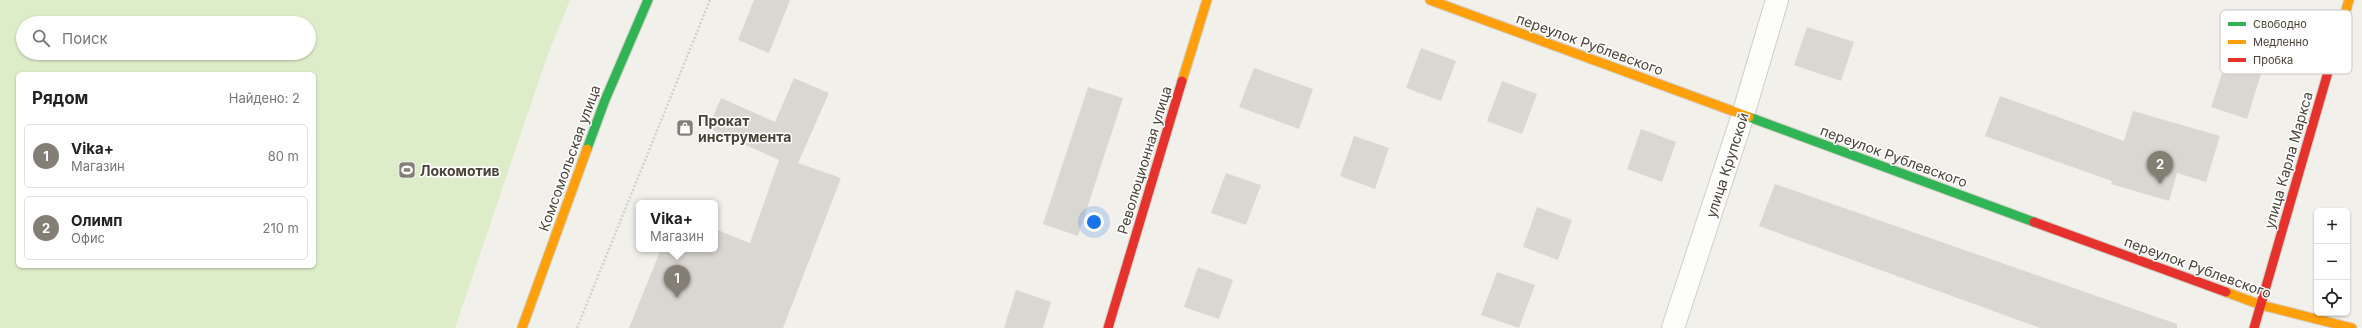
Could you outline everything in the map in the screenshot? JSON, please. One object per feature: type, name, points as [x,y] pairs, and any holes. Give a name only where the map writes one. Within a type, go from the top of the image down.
[{"type":"street","name":"Комсомольская улица","points":[[522,328],[605,100],[648,0]]},
{"type":"street","name":"Революционная улица","points":[[1108,328],[1207,0]]},
{"type":"street","name":"переулок Рублевского","points":[[1430,0],[2261,305],[2352,328]]},
{"type":"street","name":"улица Крупской","points":[[1673,328],[1743,115],[1776,0]]},
{"type":"street","name":"улица Карла Маркса","points":[[2346,10],[2349,0]]},
{"type":"street","name":"улица Карла Маркса","points":[[2254,328],[2328,74]]},
{"type":"path","points":[[577,328],[710,0]]},
{"type":"green space","name":"Локомотив","points":[[0,0],[570,0],[548,54],[455,328],[0,328]]},
{"type":"building","points":[[754,0],[790,0],[769,53],[738,40]]},
{"type":"building","points":[[1807,27],[1854,42],[1841,81],[1794,65]]},
{"type":"building","points":[[1421,48],[1456,61],[1441,101],[1406,88]]},
{"type":"building","points":[[1254,68],[1313,89],[1299,129],[1239,107]]},
{"type":"building","points":[[2222,74],[2261,74],[2247,119],[2211,107]]},
{"type":"building","points":[[794,78],[829,93],[798,163],[841,178],[783,328],[629,328],[660,252],[718,252],[718,230],[750,243],[779,160],[708,128],[721,98],[775,122]]},
{"type":"building","points":[[1502,81],[1537,94],[1522,134],[1487,121]]},
{"type":"building","points":[[1088,87],[1123,98],[1078,236],[1043,224]]},
{"type":"building","points":[[2000,96],[2124,141],[2133,111],[2220,136],[2206,182],[2177,173],[2169,201],[2111,184],[2112,181],[1985,136]]},
{"type":"building","points":[[1641,129],[1676,142],[1662,182],[1627,169]]},
{"type":"building","points":[[1354,136],[1389,148],[1375,189],[1340,176]]},
{"type":"building","points":[[1226,173],[1261,185],[1246,225],[1211,213]]},
{"type":"building","points":[[1775,184],[2177,324],[2177,328],[2040,328],[1759,226]]},
{"type":"building","points":[[1537,207],[1572,220],[1558,260],[1523,247]]},
{"type":"building","points":[[1198,267],[1233,280],[1219,319],[1184,307]]},
{"type":"building","points":[[1497,272],[1535,285],[1519,328],[1481,315]]},
{"type":"building","points":[[1016,290],[1051,302],[1043,328],[1004,328]]},
{"type":"traffic: fast","points":[[587,149],[605,100],[648,0]]},
{"type":"traffic: fast","points":[[1749,117],[2034,222]]},
{"type":"traffic: slow","points":[[1182,81],[1207,0]]},
{"type":"traffic: slow","points":[[1430,0],[1749,117]]},
{"type":"traffic: slow","points":[[2346,10],[2349,0]]},
{"type":"traffic: slow","points":[[522,328],[587,149]]},
{"type":"traffic: slow","points":[[2226,292],[2261,305],[2352,328]]},
{"type":"traffic: jam","points":[[2254,328],[2327,74]]},
{"type":"traffic: jam","points":[[1108,328],[1182,81]]},
{"type":"traffic: jam","points":[[2034,222],[2226,292]]},
{"type":"place","name":"Прокат инструмента","points":[[685,128]]},
{"type":"place","name":"Локомотив","points":[[407,170]]},
{"type":"place","name":"Олимп","points":[[2160,184]]},
{"type":"place","name":"Vika+","points":[[677,298]]}]
